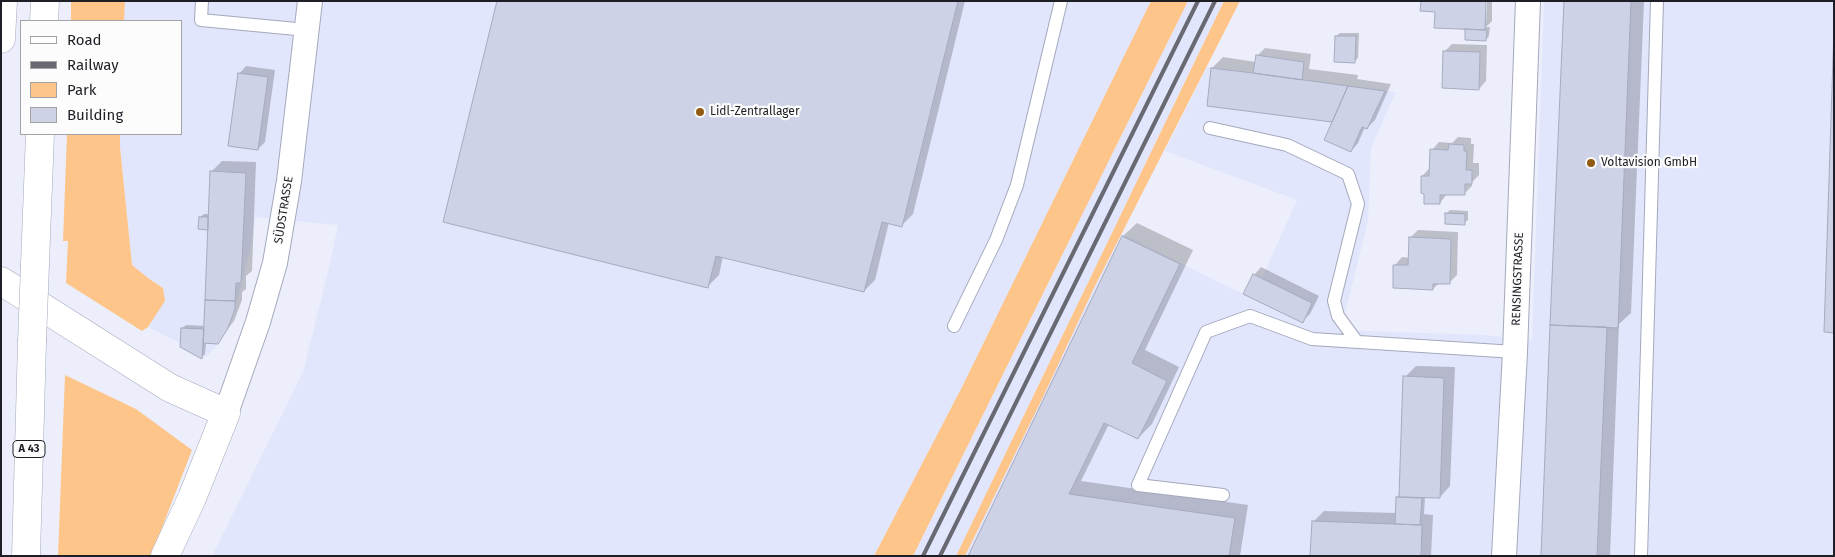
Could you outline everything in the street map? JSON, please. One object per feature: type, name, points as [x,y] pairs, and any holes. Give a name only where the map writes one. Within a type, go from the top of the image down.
[{"type":"main road","points":[[1,39],[3,1]]},
{"type":"main road","points":[[44,20],[45,1]]},
{"type":"main road","name":"A 43","points":[[26,556],[40,135]]},
{"type":"main road","points":[[1,281],[170,388],[226,413]]},
{"type":"main road","name":"SÜDSTRASSE","points":[[165,556],[192,498],[226,413]]},
{"type":"street","name":"SÜDSTRASSE","points":[[226,413],[255,330],[275,262],[289,181],[310,1]]},
{"type":"street","name":"RENSINGSTRASSE","points":[[1504,556],[1515,352],[1528,1]]},
{"type":"lane","points":[[202,1],[201,20],[307,30]]},
{"type":"lane","points":[[954,326],[996,240],[1018,185],[1061,1]]},
{"type":"lane","points":[[1640,556],[1657,1]]},
{"type":"lane","points":[[1210,128],[1287,145],[1348,174],[1358,204],[1334,300],[1338,316],[1356,342]]},
{"type":"lane","points":[[1223,495],[1138,485],[1206,332],[1250,316],[1312,340],[1515,352]]},
{"type":"shaded area","points":[[125,1],[1151,1],[962,387],[874,556],[212,556],[303,372],[338,225],[255,217],[250,251],[235,309],[227,330],[215,348],[206,357],[203,356],[202,359],[180,347],[180,343],[148,327],[165,300],[163,288],[132,265],[120,135],[182,135],[182,20],[124,20]]},
{"type":"shaded area","points":[[1188,1],[1224,1],[956,556],[913,556]]},
{"type":"shaded area","points":[[1544,1],[1834,1],[1834,556],[965,556],[1094,288],[1122,234],[1243,294],[1253,274],[1262,278],[1297,200],[1165,151],[1207,67],[1396,92],[1371,148],[1368,221],[1341,330],[1484,335],[1532,340]]},
{"type":"green space","points":[[71,1],[125,1],[124,20],[71,20]]},
{"type":"green space","points":[[1151,1],[1188,1],[913,556],[874,556],[962,387]]},
{"type":"green space","points":[[1224,1],[1240,1],[1094,288],[965,556],[956,556]]},
{"type":"green space","points":[[67,135],[120,135],[132,265],[163,288],[165,301],[148,327],[142,331],[66,283],[68,241],[63,241]]},
{"type":"green space","points":[[65,375],[136,409],[192,450],[151,556],[58,556]]},
{"type":"building","name":"Lidl-Zentrallager","points":[[497,1],[958,1],[902,227],[882,222],[864,292],[716,256],[708,288],[443,222]]},
{"type":"building","points":[[1421,1],[1486,1],[1485,30],[1434,28],[1435,12],[1420,11]]},
{"type":"building","name":"Voltavision GmbH","points":[[1564,1],[1631,1],[1618,328],[1550,325]]},
{"type":"building","points":[[1834,28],[1834,333],[1824,332]]},
{"type":"building","points":[[1465,29],[1487,30],[1486,41],[1465,40]]},
{"type":"building","points":[[1335,36],[1356,36],[1355,63],[1334,62]]},
{"type":"building","points":[[1443,51],[1480,52],[1479,90],[1442,88]]},
{"type":"building","points":[[1256,55],[1304,62],[1302,80],[1253,73]]},
{"type":"building","points":[[1211,68],[1348,86],[1332,122],[1207,106]]},
{"type":"building","points":[[238,73],[268,77],[258,150],[228,146]]},
{"type":"building","points":[[1348,86],[1385,91],[1367,129],[1362,127],[1351,152],[1324,140]]},
{"type":"building","points":[[1449,144],[1464,145],[1464,151],[1467,151],[1466,170],[1472,170],[1472,184],[1465,184],[1465,195],[1440,195],[1440,204],[1424,204],[1424,194],[1421,193],[1421,176],[1429,176],[1430,149],[1448,150]]},
{"type":"building","points":[[210,171],[246,173],[241,283],[236,283],[235,301],[205,300]]},
{"type":"building","points":[[1445,213],[1465,214],[1465,225],[1445,224]]},
{"type":"building","points":[[199,217],[208,217],[208,230],[198,229]]},
{"type":"building","points":[[1122,236],[1180,264],[1132,363],[1167,381],[1138,439],[1104,423],[1069,494],[1235,518],[1229,556],[968,556]]},
{"type":"building","points":[[1409,237],[1451,239],[1450,284],[1433,284],[1433,290],[1393,288],[1393,265],[1408,265]]},
{"type":"building","points":[[1253,274],[1312,303],[1303,323],[1243,294]]},
{"type":"building","points":[[205,300],[235,301],[235,309],[227,330],[218,344],[203,343]]},
{"type":"building","points":[[1550,325],[1607,327],[1597,556],[1541,556]]},
{"type":"building","points":[[181,328],[204,329],[202,359],[180,347]]},
{"type":"building","points":[[1403,376],[1444,378],[1440,498],[1399,497]]},
{"type":"building","points":[[1396,497],[1422,498],[1420,525],[1395,524]]},
{"type":"building","points":[[1312,521],[1422,525],[1421,556],[1310,556]]},
{"type":"railway","points":[[923,556],[1198,1]]},
{"type":"railway","points":[[940,556],[1215,1]]},
{"type":"place","name":"Lidl-Zentrallager","points":[[700,112]]},
{"type":"place","name":"Voltavision GmbH","points":[[1591,163]]}]
